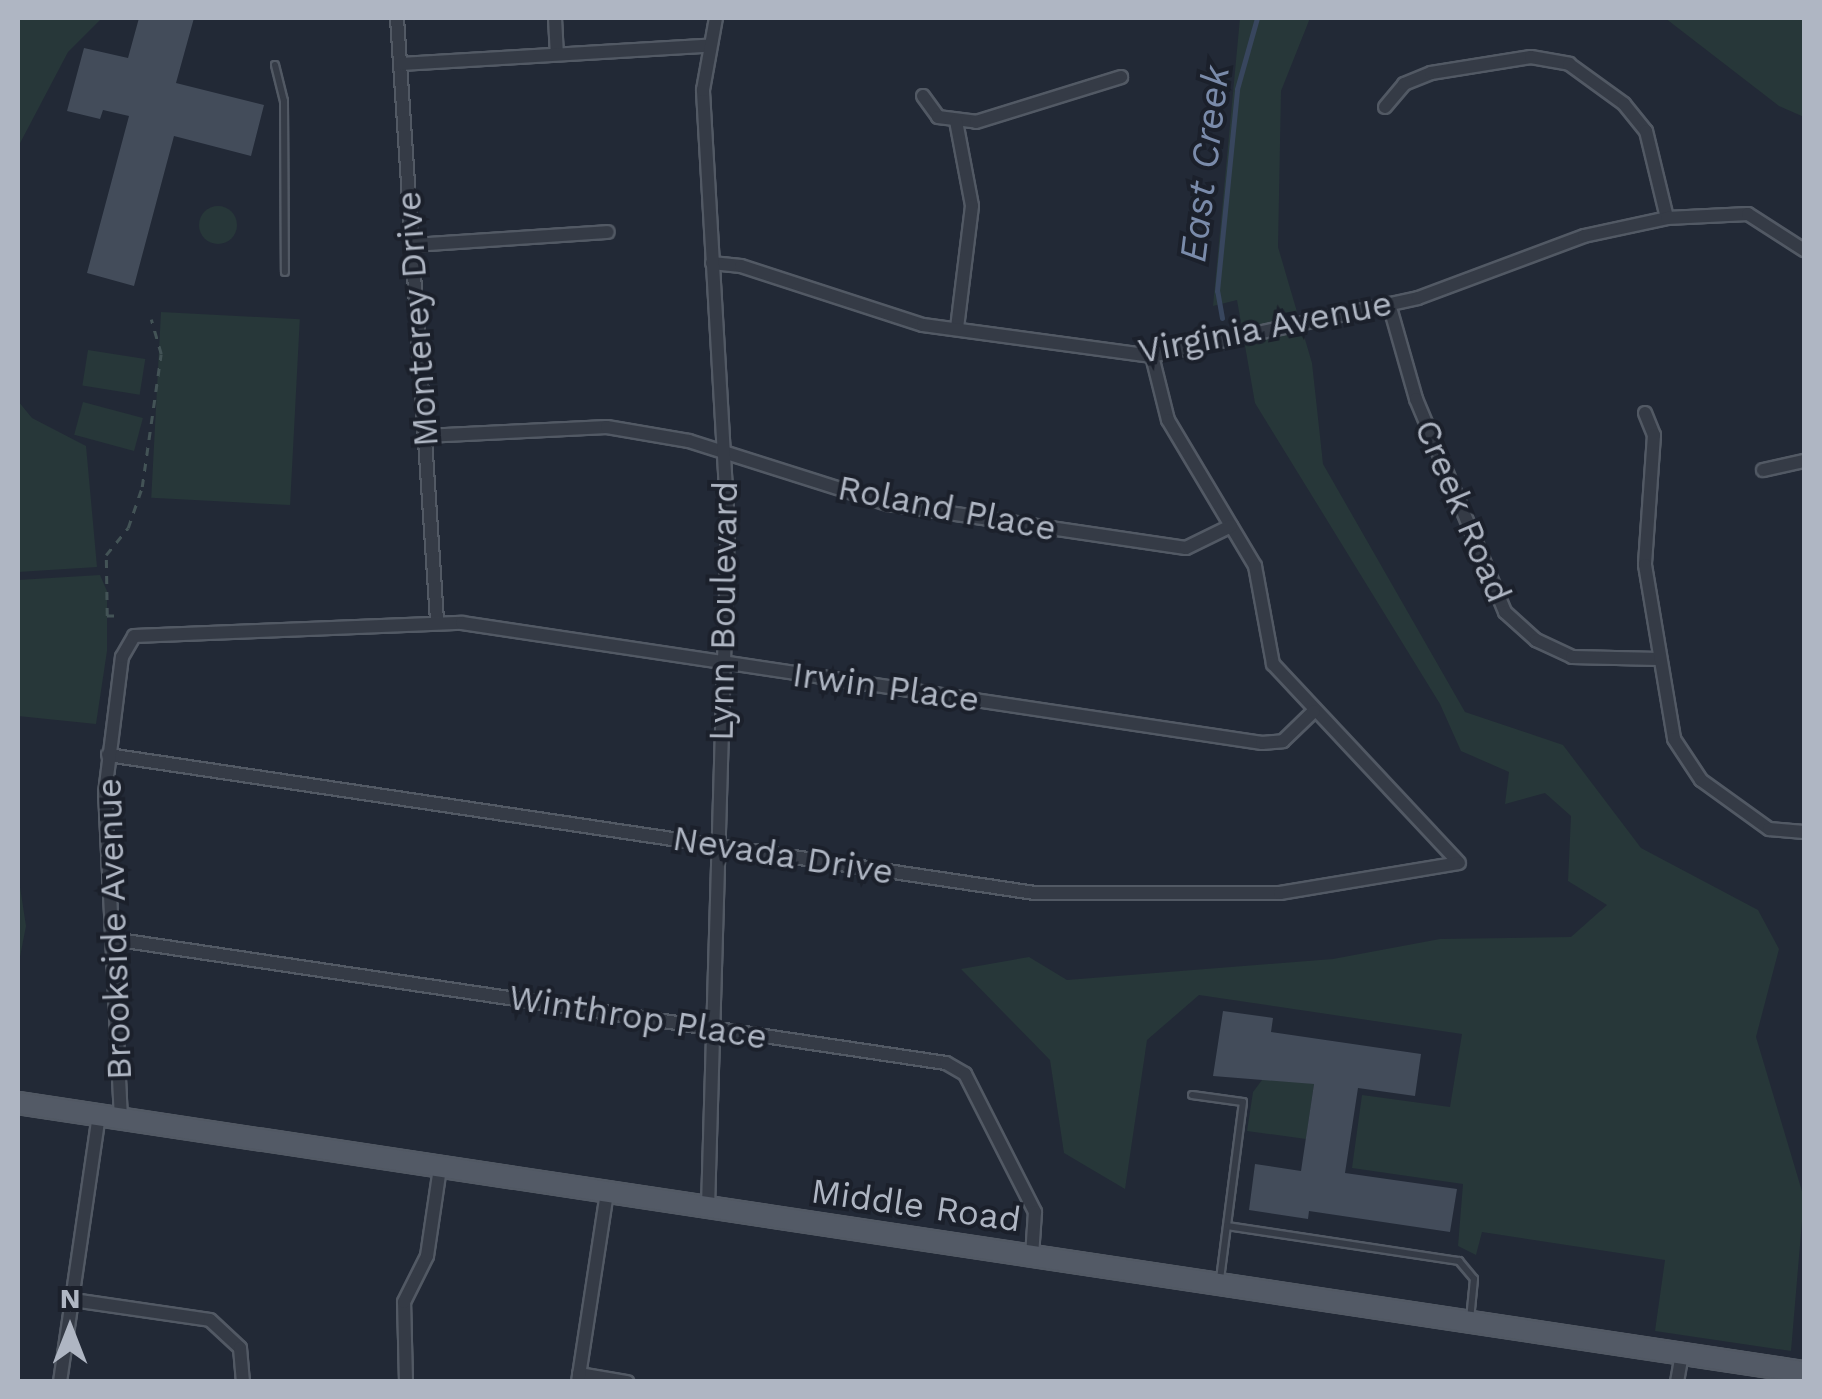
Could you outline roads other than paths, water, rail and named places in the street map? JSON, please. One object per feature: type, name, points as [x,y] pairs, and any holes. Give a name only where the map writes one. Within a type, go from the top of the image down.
[{"type":"main road","name":"Middle Road","points":[[18,1103],[1804,1372]]},
{"type":"street","name":"Monterey Drive","points":[[397,18],[436,621]]},
{"type":"street","points":[[555,18],[558,53]]},
{"type":"street","name":"Lynn Boulevard","points":[[708,1207],[724,663],[724,452],[712,263],[706,46],[716,18]]},
{"type":"street","points":[[401,64],[706,46]]},
{"type":"street","points":[[1385,107],[1404,84],[1431,73],[1531,57],[1569,64],[1624,104],[1646,130],[1667,218]]},
{"type":"street","points":[[923,96],[938,117],[976,122],[1121,76]]},
{"type":"street","points":[[956,121],[972,206],[957,329]]},
{"type":"street","name":"Virginia Avenue","points":[[712,263],[957,329],[1152,356],[1389,304],[1584,236],[1667,218],[1748,214],[1804,250]]},
{"type":"street","points":[[412,245],[608,232]]},
{"type":"street","name":"Creek Road","points":[[1389,304],[1416,399],[1504,612],[1536,640],[1572,658],[1660,659]]},
{"type":"street","points":[[1152,356],[1168,420],[1255,566],[1273,664],[1314,711]]},
{"type":"street","points":[[1645,413],[1654,435],[1646,565],[1670,723],[1687,764],[1768,829],[1804,832]]},
{"type":"street","name":"Roland Place","points":[[425,436],[607,427],[724,452],[888,504],[1186,548],[1231,526]]},
{"type":"street","points":[[1763,470],[1804,461]]},
{"type":"street","name":"Irwin Place","points":[[145,633],[436,621],[1262,743],[1283,741],[1314,711]]},
{"type":"street","name":"Brookside Avenue","points":[[121,1119],[108,755],[122,656],[134,636],[145,633]]},
{"type":"street","name":"Nevada Drive","points":[[108,755],[1035,892],[1280,893],[1459,863],[1314,711]]},
{"type":"street","name":"Winthrop Place","points":[[112,939],[954,1066],[976,1094],[1035,1212],[1032,1256]]},
{"type":"street","points":[[60,1382],[99,1116]]},
{"type":"street","points":[[406,1382],[404,1302],[426,1256],[440,1168]]},
{"type":"street","points":[[607,1193],[578,1378],[626,1382]]},
{"type":"street","points":[[72,1300],[210,1320],[240,1348],[244,1382]]},
{"type":"street","points":[[1677,1382],[1682,1353]]},
{"type":"lane","points":[[275,65],[284,101],[285,272]]},
{"type":"lane","points":[[1192,1094],[1243,1102],[1219,1284]]},
{"type":"lane","points":[[1227,1226],[1459,1261],[1473,1273],[1470,1321]]},
{"type":"waterway","name":"East Creek","points":[[1222,318],[1217,291],[1237,89],[1257,18]]}]
